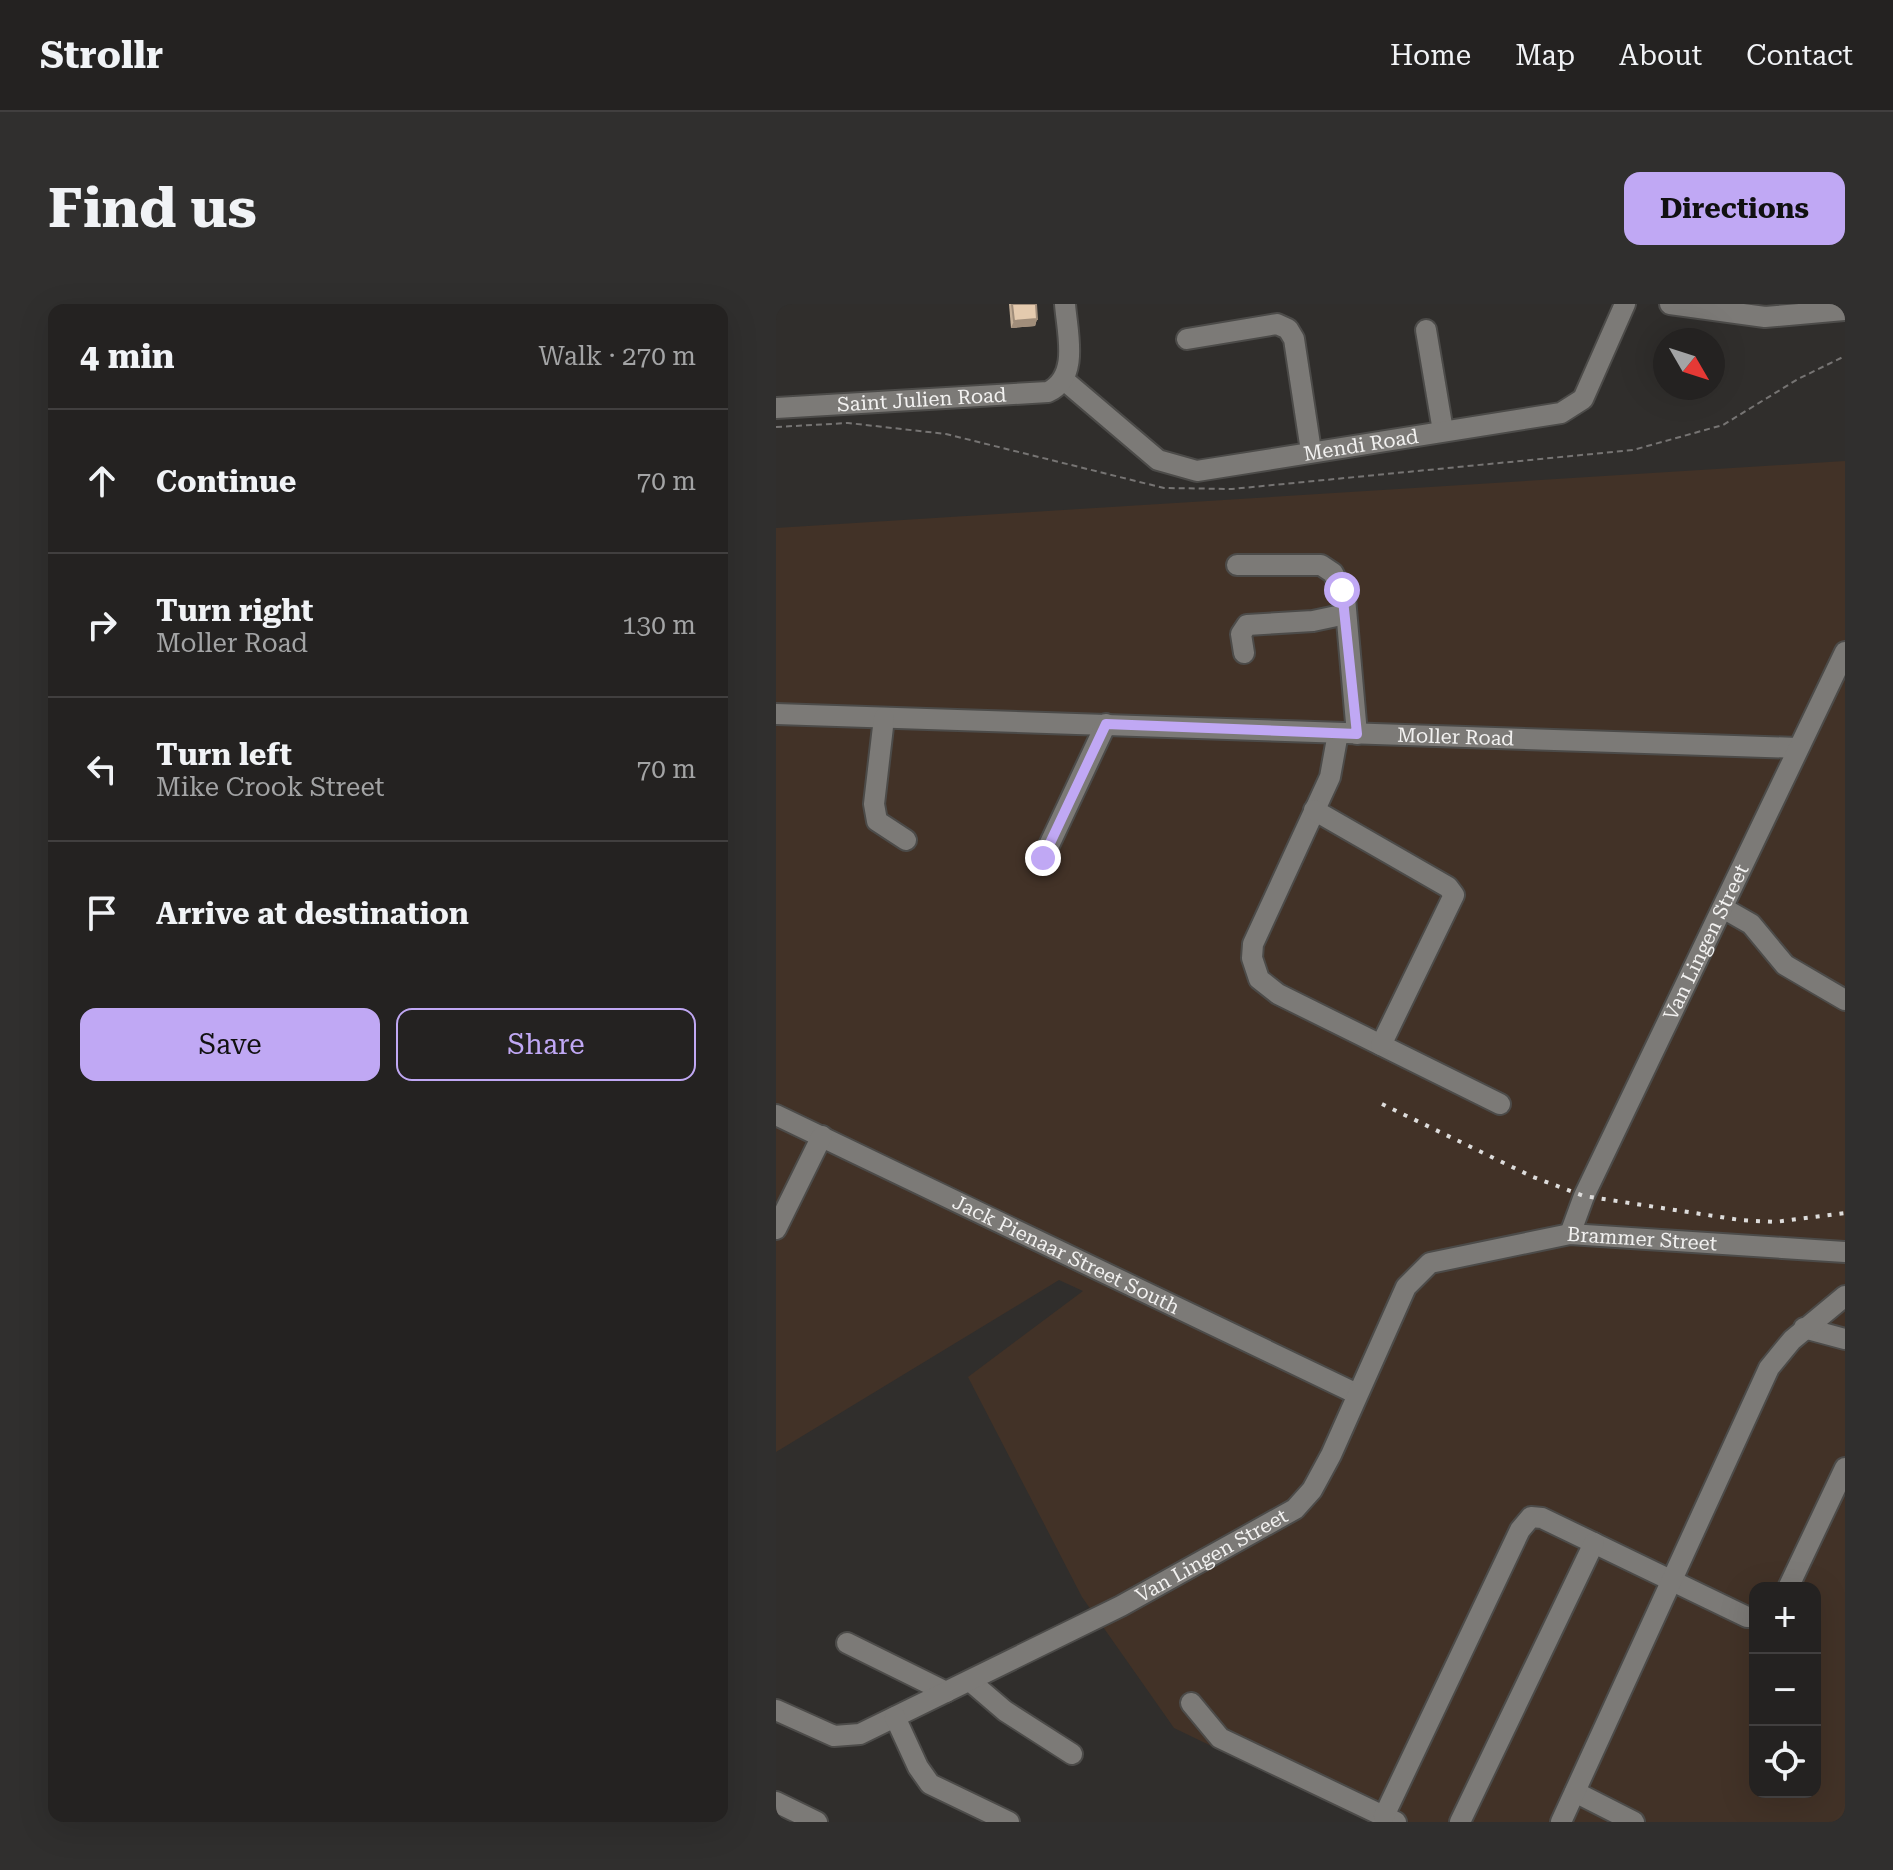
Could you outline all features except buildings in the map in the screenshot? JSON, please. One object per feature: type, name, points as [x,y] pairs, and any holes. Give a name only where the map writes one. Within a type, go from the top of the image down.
[{"type":"street","points":[[1064,380],[1069,365],[1065,304]]},
{"type":"street","name":"Mendi Road","points":[[1064,380],[1158,460],[1177,468],[1197,471],[1552,415],[1576,405],[1591,382],[1625,304]]},
{"type":"street","points":[[1670,304],[1765,317],[1845,310]]},
{"type":"street","points":[[1187,339],[1277,324],[1288,329],[1294,339],[1311,451]]},
{"type":"street","points":[[1426,330],[1443,431]]},
{"type":"street","name":"Saint Julien Road","points":[[776,408],[1048,392],[1064,380]]},
{"type":"street","points":[[1237,565],[1328,568],[1342,590],[1346,614],[1347,734],[1257,931],[1253,966],[1266,987],[1500,1104]]},
{"type":"street","points":[[1244,653],[1241,634],[1247,625],[1313,621],[1346,614]]},
{"type":"street","name":"Van Lingen Street","points":[[1570,1234],[1584,1196],[1845,652]]},
{"type":"street","name":"Moller Road","points":[[776,714],[1798,748]]},
{"type":"street","points":[[884,718],[874,804],[877,821],[906,840]]},
{"type":"street","points":[[1043,858],[1106,724]]},
{"type":"street","points":[[1314,810],[1448,887],[1454,895],[1381,1045]]},
{"type":"street","points":[[1723,908],[1751,924],[1785,965],[1845,1000]]},
{"type":"street","name":"Jack Pienaar Street South","points":[[776,1115],[1357,1394]]},
{"type":"street","points":[[776,1229],[822,1136]]},
{"type":"street","name":"Brammer Street","points":[[1443,1259],[1570,1234],[1845,1252]]},
{"type":"street","name":"Van Lingen Street","points":[[776,1711],[834,1736],[860,1734],[1121,1606],[1295,1509],[1321,1474],[1406,1287],[1421,1269],[1443,1259]]},
{"type":"street","points":[[1561,1822],[1769,1368],[1804,1328],[1845,1296]]},
{"type":"street","points":[[1804,1328],[1845,1339]]},
{"type":"street","points":[[1791,1582],[1845,1468]]},
{"type":"street","points":[[1191,1703],[1220,1738],[1390,1819],[1523,1524],[1536,1516],[1749,1617]]},
{"type":"street","points":[[1460,1822],[1594,1543]]},
{"type":"street","points":[[847,1643],[946,1692]]},
{"type":"street","points":[[970,1681],[1005,1711],[1072,1754]]},
{"type":"street","points":[[895,1717],[918,1767],[930,1784],[1009,1822]]},
{"type":"street","points":[[1575,1792],[1634,1822]]},
{"type":"street","points":[[776,1802],[817,1822]]},
{"type":"shaded area","points":[[1845,461],[1845,1822],[1369,1822],[1174,1728],[1082,1597],[968,1377],[1083,1291],[1059,1280],[776,1452],[776,528]]},
{"type":"railway","points":[[1382,1104],[1533,1177],[1584,1196],[1740,1220],[1775,1222],[1845,1213]]},
{"type":"route","points":[[1043,858],[1106,724],[1357,734],[1342,590]]}]
